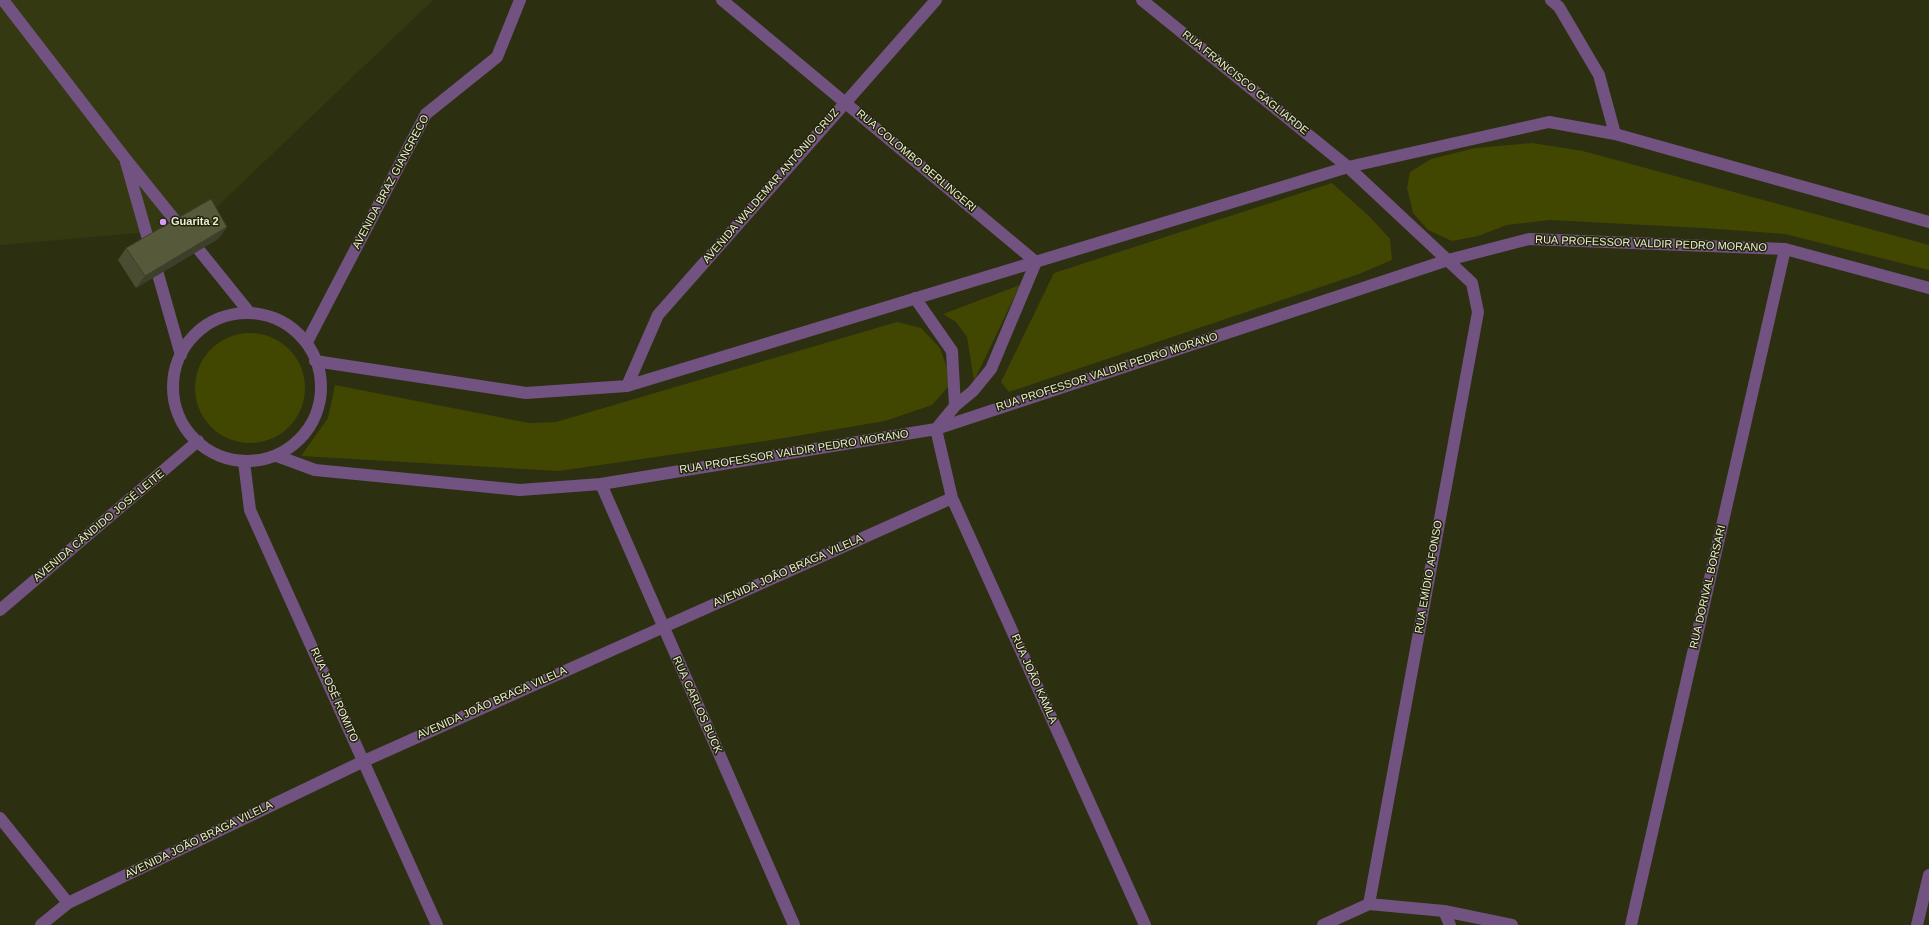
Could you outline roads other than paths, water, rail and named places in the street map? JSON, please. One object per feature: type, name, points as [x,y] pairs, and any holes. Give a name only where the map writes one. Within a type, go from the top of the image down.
[{"type":"street","points":[[3,0],[124,157],[250,312]]},
{"type":"street","name":"AVENIDA BRAZ GIANGRECO","points":[[307,342],[426,114],[497,57],[520,0]]},
{"type":"street","name":"RUA COLOMBO BERLINGERI","points":[[722,0],[1036,262]]},
{"type":"street","name":"AVENIDA WALDEMAR ANTÔNIO CRUZ","points":[[627,386],[658,315],[936,0]]},
{"type":"street","name":"RUA FRANCISCO GAGLIARDE","points":[[1142,0],[1348,167],[1448,260]]},
{"type":"street","points":[[1551,0],[1559,7],[1599,75],[1615,134]]},
{"type":"street","points":[[315,360],[526,393],[627,386],[1348,167],[1549,122],[1615,134],[1929,222]]},
{"type":"street","points":[[124,157],[181,355]]},
{"type":"street","name":"RUA PROFESSOR VALDIR PEDRO MORANO","points":[[277,456],[315,470],[520,490],[601,484],[936,429],[1448,260],[1529,240],[1785,249],[1929,288]]},
{"type":"street","name":"RUA DORIVAL BORSARI","points":[[1631,925],[1785,249]]},
{"type":"street","name":"RUA EMÍDIO AFONSO","points":[[1369,904],[1478,312],[1472,283],[1448,260]]},
{"type":"street","points":[[936,429],[955,406],[973,391],[991,369],[1036,262]]},
{"type":"street","points":[[915,298],[952,351],[955,406]]},
{"type":"street","points":[[250,312],[282,320],[307,342],[320,373],[319,406],[304,436],[277,456],[244,462],[212,453],[186,431],[173,400],[174,367],[190,337],[216,318],[250,312]]},
{"type":"street","name":"RUA JOÃO KAMLA","points":[[936,429],[952,498],[1145,925]]},
{"type":"street","name":"AVENIDA CÂNDIDO JOSÉ LEITE","points":[[0,610],[198,441]]},
{"type":"street","name":"RUA JOSÉ ROMITO","points":[[244,462],[250,510],[364,761],[436,925]]},
{"type":"street","name":"RUA CARLOS BUCK","points":[[601,484],[794,925]]},
{"type":"street","name":"AVENIDA JOÃO BRAGA VILELA","points":[[41,925],[68,903],[364,761],[952,498]]},
{"type":"street","points":[[0,818],[68,903]]},
{"type":"street","points":[[1917,925],[1929,875]]},
{"type":"street","points":[[1323,925],[1369,904],[1444,911],[1512,925]]},
{"type":"street","points":[[1444,911],[1450,925]]},
{"type":"place","name":"Guarita 2","points":[[163,222]]}]
